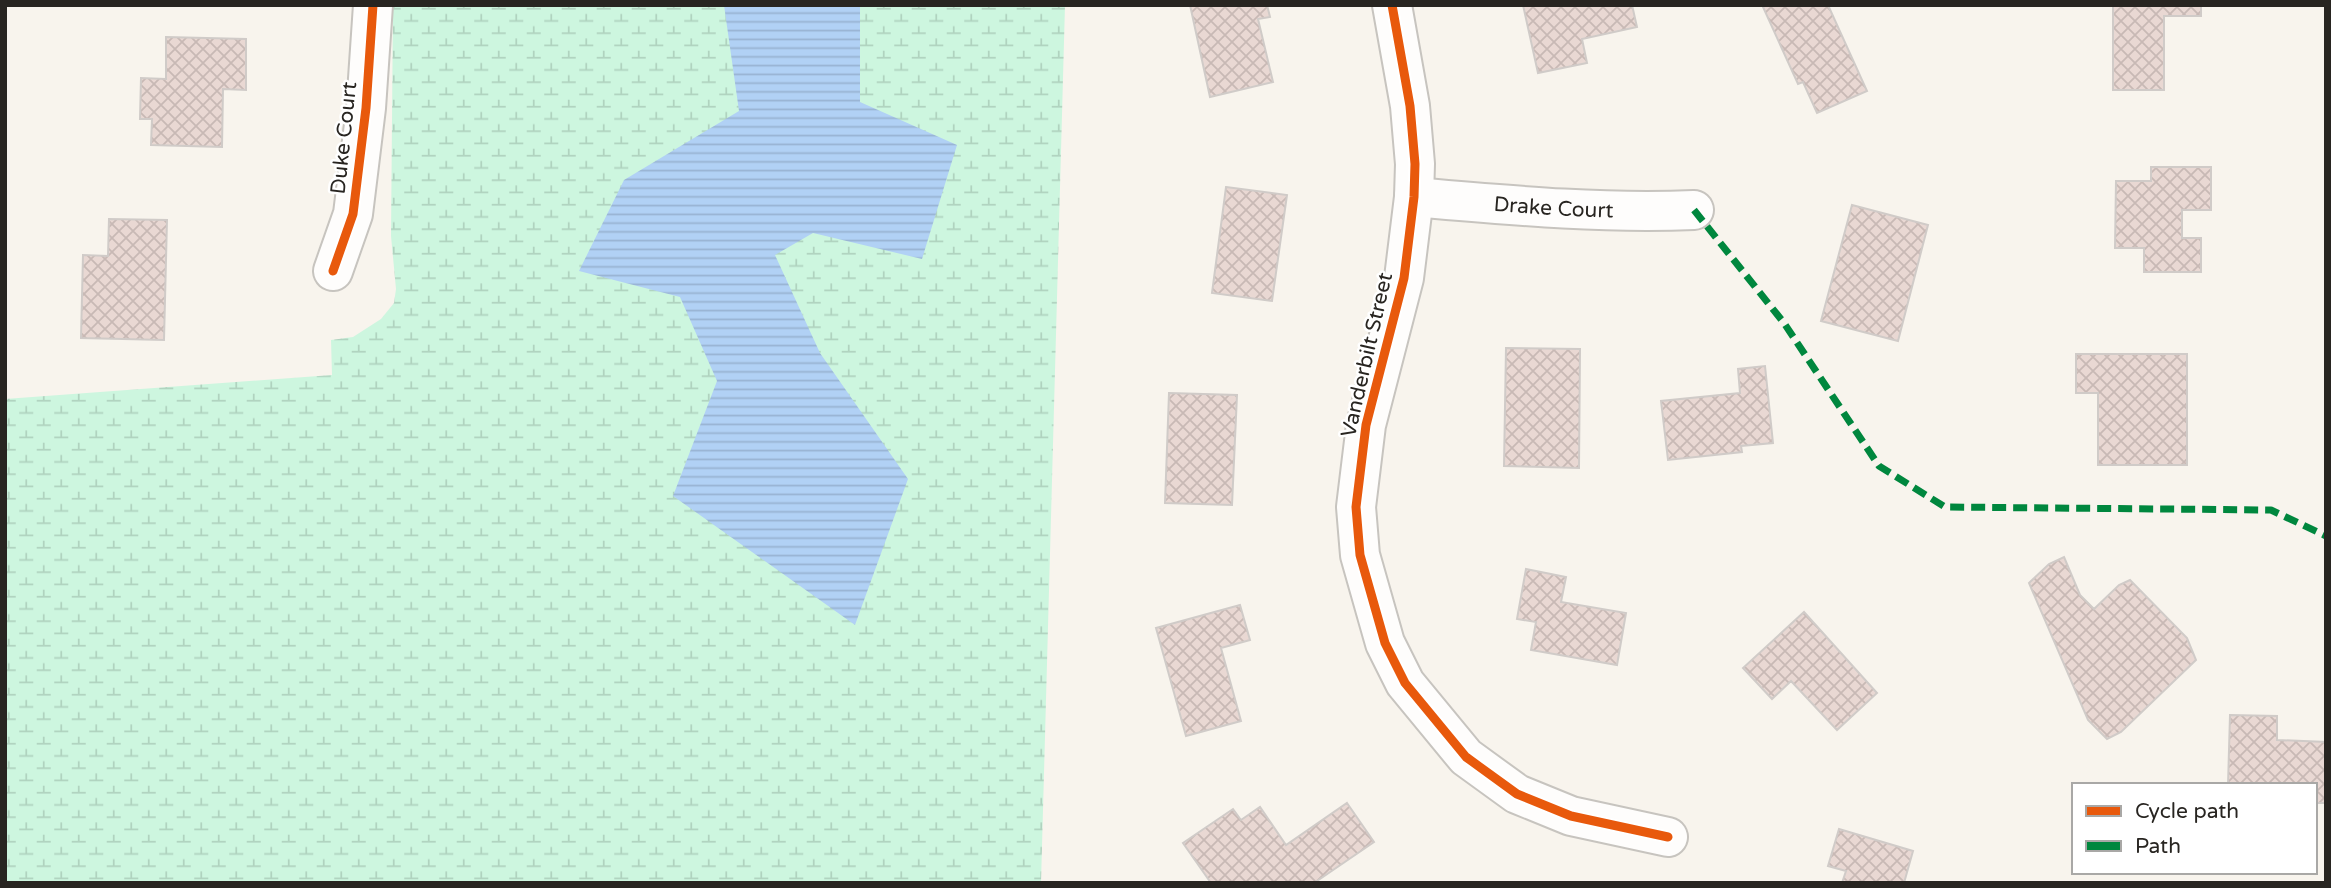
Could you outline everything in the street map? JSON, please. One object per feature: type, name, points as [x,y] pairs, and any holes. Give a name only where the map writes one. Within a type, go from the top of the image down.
[{"type":"street","name":"Duke Court","points":[[333,271],[353,214],[366,108],[373,5]]},
{"type":"street","name":"Vanderbilt Street","points":[[1392,5],[1410,106],[1415,164],[1414,197],[1404,278],[1366,425],[1357,496],[1360,555],[1385,643],[1405,683],[1466,757],[1517,794],[1571,817],[1668,837]]},
{"type":"street","name":"Drake Court","points":[[1414,197],[1550,209],[1649,212],[1695,210]]},
{"type":"green space","points":[[393,5],[1065,5],[1041,883],[5,883],[5,399],[332,375],[331,340],[353,337],[381,319],[394,303],[396,289],[391,236]]},
{"type":"water","points":[[724,5],[860,5],[860,102],[957,145],[922,259],[813,233],[775,255],[820,353],[908,479],[855,625],[673,496],[717,381],[680,297],[579,271],[624,180],[739,111]]},
{"type":"building","points":[[1190,5],[1267,5],[1270,17],[1258,19],[1273,82],[1210,97]]},
{"type":"building","points":[[1523,5],[1632,5],[1637,27],[1582,39],[1587,63],[1538,73]]},
{"type":"building","points":[[1828,5],[1867,91],[1817,113],[1803,82],[1798,84],[1763,7]]},
{"type":"building","points":[[2113,5],[2201,5],[2201,16],[2164,16],[2164,90],[2113,90]]},
{"type":"building","points":[[166,37],[246,39],[246,90],[223,89],[222,147],[151,145],[152,119],[140,119],[141,78],[166,79]]},
{"type":"building","points":[[2151,167],[2211,167],[2211,210],[2182,210],[2182,238],[2201,238],[2201,272],[2144,272],[2144,248],[2115,248],[2116,181],[2151,181]]},
{"type":"building","points":[[1226,187],[1287,195],[1272,301],[1212,293]]},
{"type":"building","points":[[1852,205],[1928,225],[1898,341],[1821,321]]},
{"type":"building","points":[[109,219],[167,220],[164,340],[81,338],[83,255],[108,256]]},
{"type":"building","points":[[1506,348],[1580,349],[1579,468],[1504,466]]},
{"type":"building","points":[[2076,354],[2187,354],[2187,465],[2098,465],[2098,393],[2076,393]]},
{"type":"building","points":[[1765,366],[1773,443],[1741,446],[1742,452],[1668,460],[1661,401],[1740,393],[1738,369]]},
{"type":"building","points":[[1169,393],[1237,395],[1232,505],[1165,503]]},
{"type":"building","points":[[2064,557],[2080,595],[2094,609],[2119,585],[2130,580],[2187,638],[2196,660],[2121,732],[2107,739],[2088,720],[2029,583],[2049,564]]},
{"type":"building","points":[[1526,569],[1566,577],[1561,602],[1626,613],[1617,665],[1531,650],[1536,622],[1517,619]]},
{"type":"building","points":[[1240,605],[1250,640],[1221,648],[1241,721],[1186,736],[1156,628]]},
{"type":"building","points":[[1804,612],[1877,693],[1837,730],[1791,681],[1772,699],[1743,668]]},
{"type":"building","points":[[2230,715],[2277,716],[2277,740],[2326,742],[2326,803],[2317,803],[2317,783],[2228,783]]},
{"type":"building","points":[[1347,803],[1374,842],[1314,883],[1211,883],[1183,843],[1233,809],[1241,820],[1260,807],[1286,845]]},
{"type":"building","points":[[1839,829],[1913,851],[1904,883],[1842,883],[1846,871],[1828,866]]},
{"type":"marked path","points":[[1694,210],[1784,323],[1879,466],[1945,507],[2271,510],[2326,536]]},
{"type":"cycle path","points":[[333,271],[353,214],[366,108],[373,5]]},
{"type":"cycle path","points":[[1392,5],[1410,106],[1415,164],[1414,197],[1404,278],[1366,425],[1356,507],[1360,555],[1385,643],[1405,683],[1466,757],[1517,794],[1571,816],[1668,837]]}]
